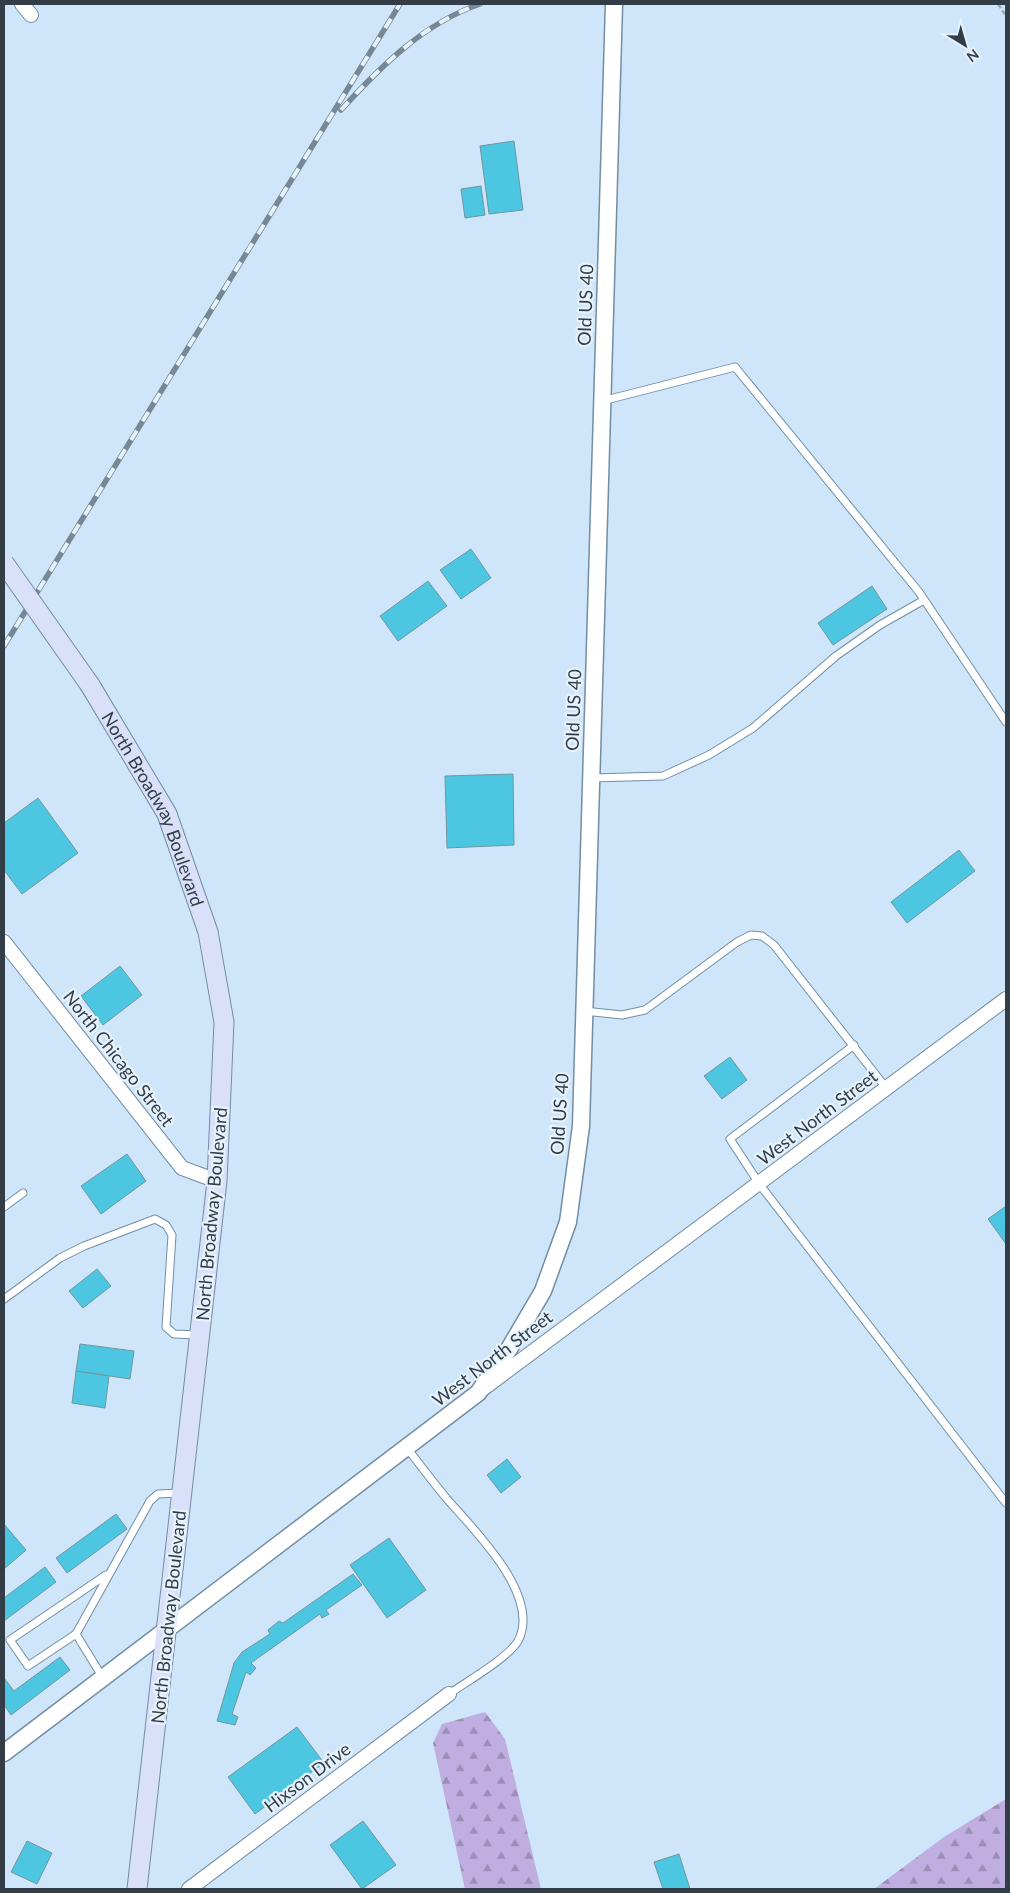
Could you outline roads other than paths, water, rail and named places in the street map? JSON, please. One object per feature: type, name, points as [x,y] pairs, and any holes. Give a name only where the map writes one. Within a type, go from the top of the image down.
[{"type":"main road","name":"North Broadway Boulevard","points":[[4,563],[90,686],[167,814],[208,932],[224,1022],[217,1181],[137,1889]]},
{"type":"street","points":[[22,4],[32,15]]},
{"type":"street","name":"Old US 40","points":[[478,1393],[510,1349],[543,1291],[568,1222],[581,1126],[614,4]]},
{"type":"street","name":"North Chicago Street","points":[[4,942],[182,1168],[217,1181]]},
{"type":"street","name":"West North Street","points":[[4,1753],[166,1632],[478,1393],[760,1185],[1006,999]]},
{"type":"street","name":"Hixson Drive","points":[[189,1889],[449,1694]]},
{"type":"lane","points":[[602,401],[735,367],[924,600],[1006,722]]},
{"type":"lane","points":[[591,778],[664,776],[709,756],[753,728],[836,656],[880,625],[924,600]]},
{"type":"lane","points":[[584,1011],[622,1015],[645,1010],[737,942],[751,935],[762,936],[774,945],[887,1089]]},
{"type":"lane","points":[[854,1046],[730,1139],[760,1185],[1006,1503]]},
{"type":"lane","points":[[4,1207],[23,1193]]},
{"type":"lane","points":[[4,1299],[60,1258],[84,1246],[155,1219],[166,1225],[172,1235],[166,1327],[174,1334],[200,1335]]},
{"type":"lane","points":[[407,1447],[496,1558],[513,1584],[521,1604],[524,1622],[517,1642],[500,1658],[449,1694]]},
{"type":"lane","points":[[109,1574],[10,1640],[28,1666],[76,1634],[150,1501],[158,1494],[182,1493]]},
{"type":"lane","points":[[76,1634],[103,1678]]},
{"type":"railway","points":[[4,646],[400,4]]},
{"type":"railway","points":[[341,110],[371,78],[404,48],[440,23],[480,4]]}]
